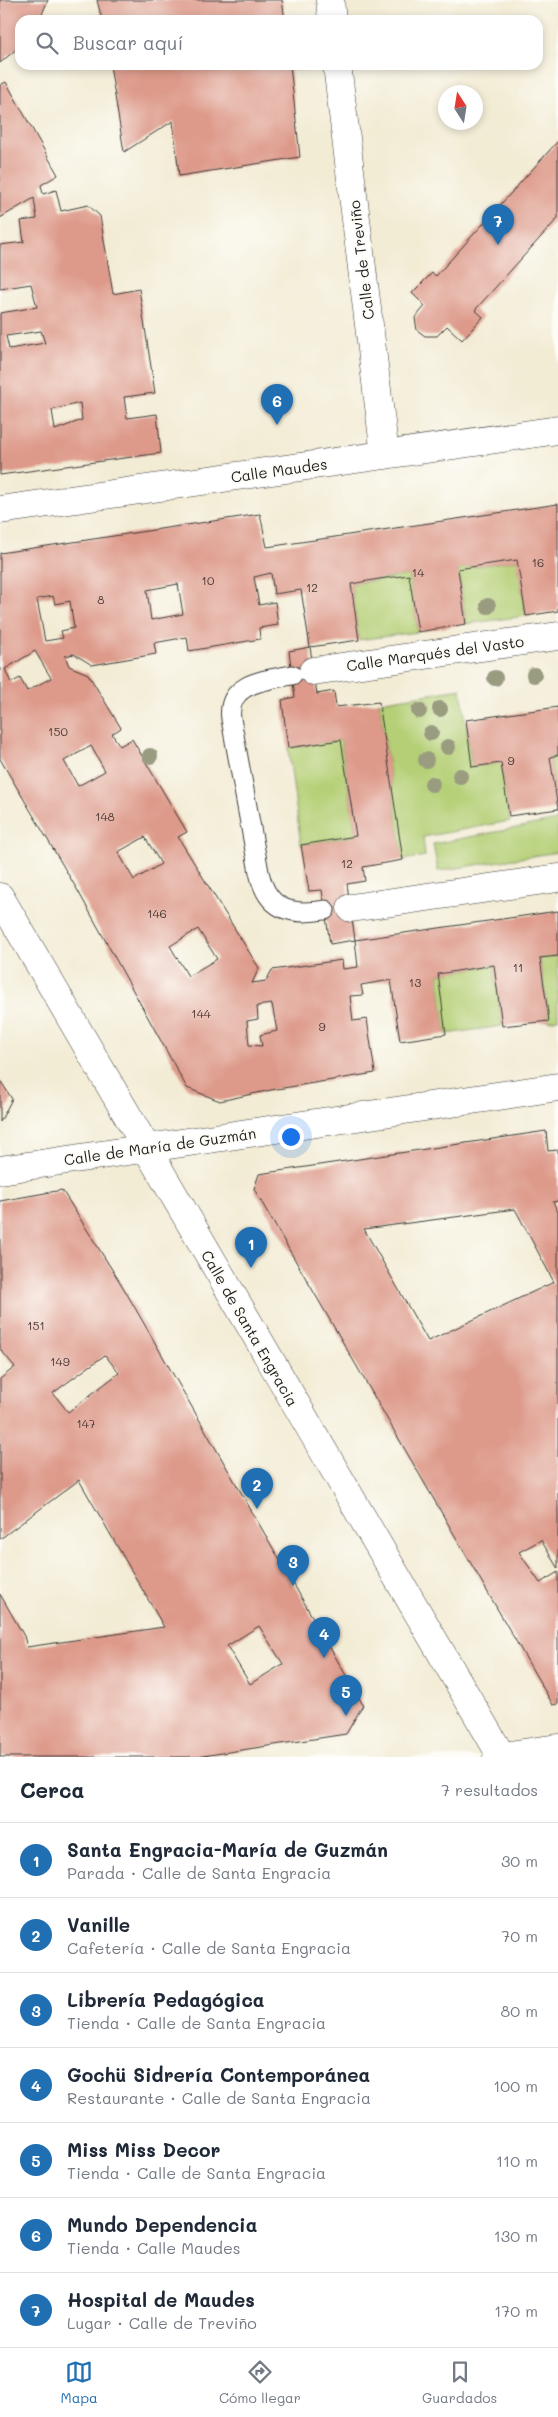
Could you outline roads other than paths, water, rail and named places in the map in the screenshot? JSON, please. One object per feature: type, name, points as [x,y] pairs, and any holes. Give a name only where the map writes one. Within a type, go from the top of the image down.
[{"type":"street","points":[[330,0],[332,15]]},
{"type":"street","name":"Calle de Treviño","points":[[339,70],[384,455]]},
{"type":"street","name":"Calle Maudes","points":[[0,510],[558,430]]},
{"type":"street","name":"Calle Marqués del Vasto","points":[[302,673],[558,636]]},
{"type":"street","points":[[338,909],[558,878]]},
{"type":"street","name":"Calle de Santa Engracia","points":[[0,897],[502,1757]]},
{"type":"street","name":"Calle de María de Guzmán","points":[[0,1170],[558,1086]]},
{"type":"street","points":[[497,1757],[558,1748]]},
{"type":"lane","points":[[302,673],[258,682],[238,692],[231,701],[231,719],[259,872],[265,892],[275,904],[289,911],[303,912],[338,909]]},
{"type":"place","name":"Hospital de Maudes","points":[[498,245]]},
{"type":"place","name":"Mundo Dependencia","points":[[277,425]]},
{"type":"place","name":"Santa Engracia-María de Guzmán","points":[[251,1268]]},
{"type":"place","name":"Vanille","points":[[257,1509]]},
{"type":"place","name":"Librería Pedagógica","points":[[293,1586]]},
{"type":"place","name":"Gochü Sidrería Contemporánea","points":[[324,1658]]},
{"type":"place","name":"Miss Miss Decor","points":[[346,1716]]}]
